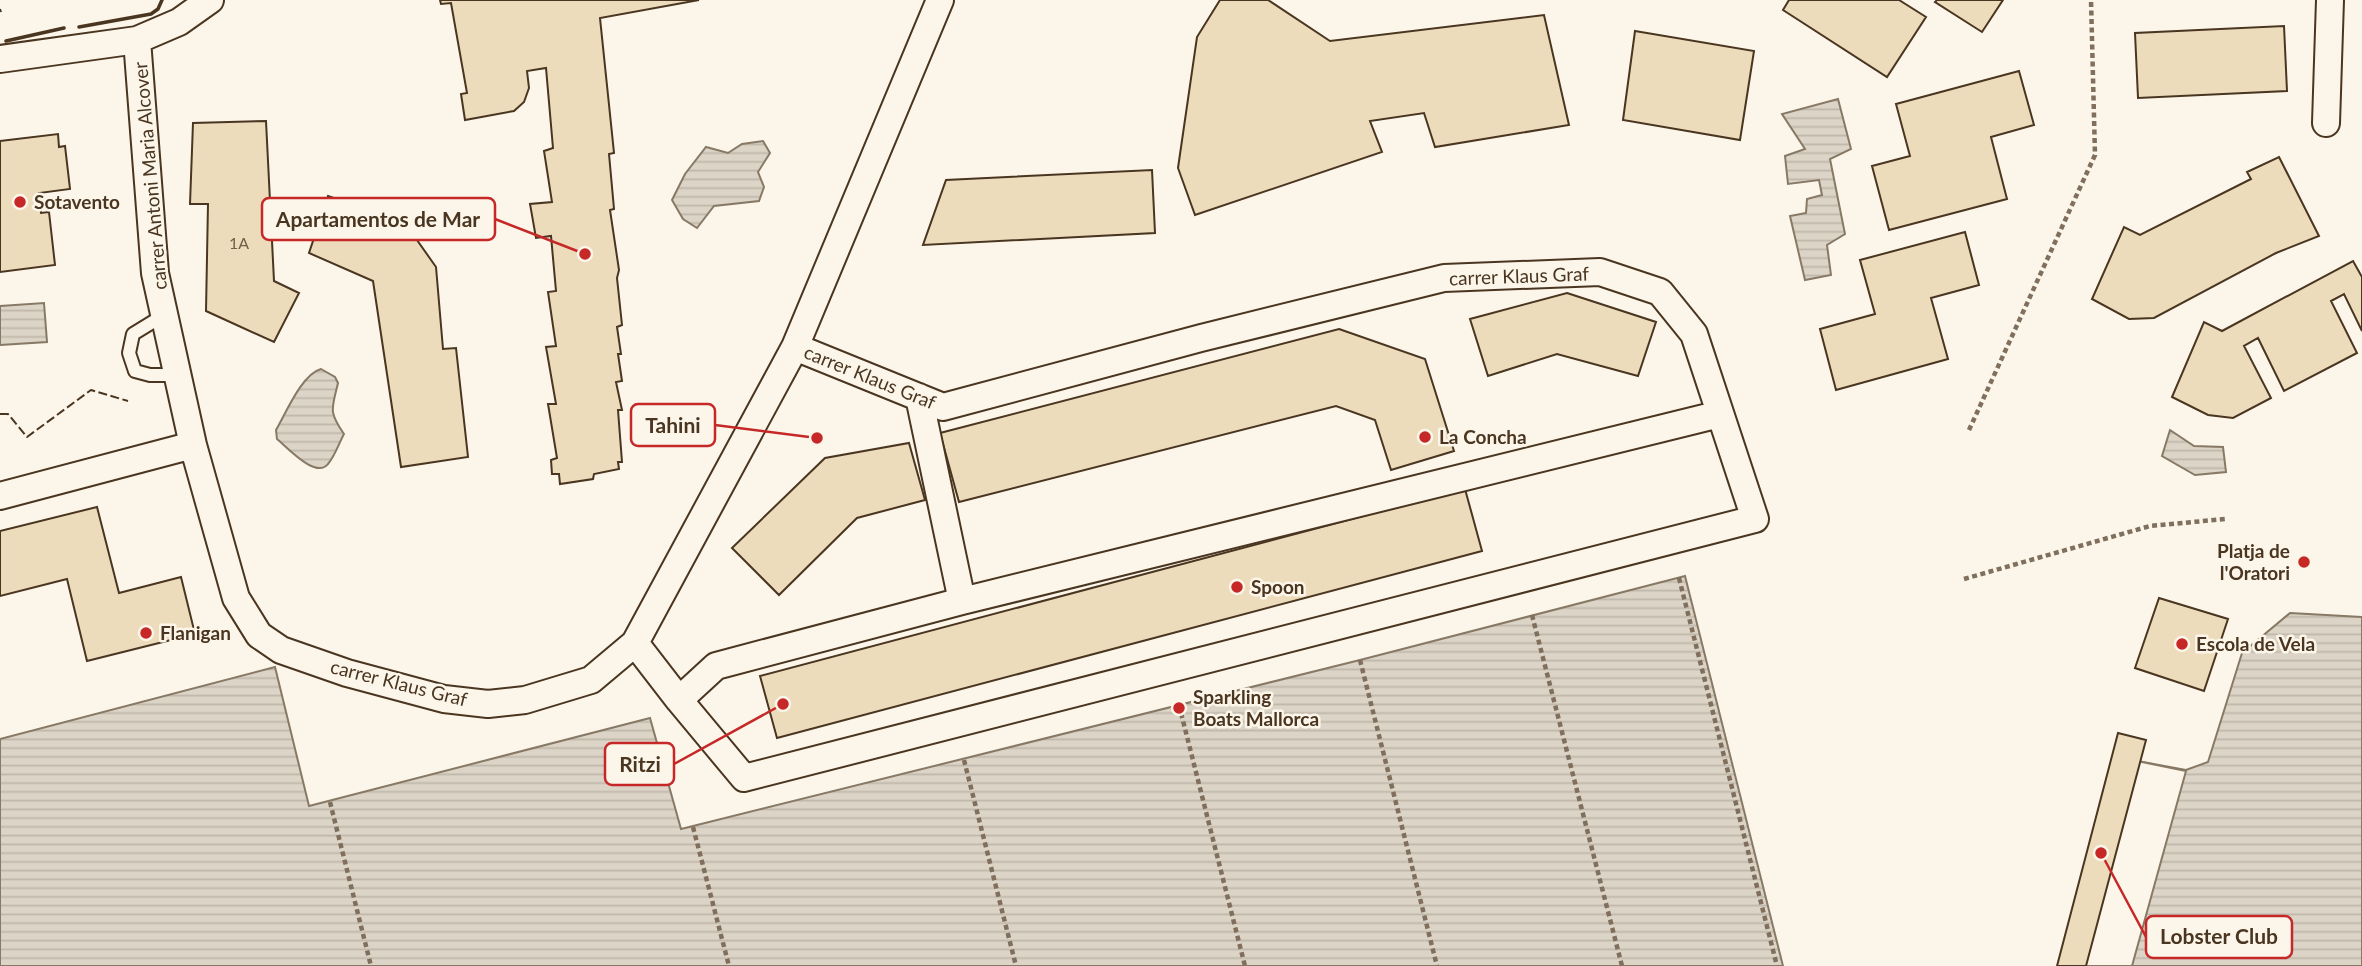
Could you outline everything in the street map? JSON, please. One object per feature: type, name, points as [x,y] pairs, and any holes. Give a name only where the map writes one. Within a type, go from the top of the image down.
[{"type":"street","points":[[0,59],[137,40],[179,22],[210,0]]},
{"type":"street","points":[[795,347],[940,0]]},
{"type":"street","points":[[2326,123],[2330,0]]},
{"type":"street","name":"carrer Antoni Maria Alcover","points":[[137,40],[155,273],[193,445]]},
{"type":"street","name":"carrer Klaus Graf","points":[[193,445],[236,597],[259,635],[281,650],[347,673],[444,699],[488,704],[525,700],[591,680],[635,643],[795,347],[943,407],[1201,338],[1444,278],[1600,272],[1660,292],[1694,334],[1755,519],[744,778],[679,700]]},
{"type":"street","points":[[919,397],[962,601]]},
{"type":"street","points":[[635,643],[679,700],[716,666],[962,601],[1720,414]]},
{"type":"street","points":[[0,496],[193,445]]},
{"type":"lane","points":[[165,315],[133,334],[129,353],[135,371],[150,375],[178,375]]},
{"type":"path","points":[[1969,430],[2095,155],[2091,0]]},
{"type":"path","points":[[1964,579],[2150,526],[2225,519]]},
{"type":"path","points":[[1679,578],[1777,966]]},
{"type":"path","points":[[1532,615],[1622,966]]},
{"type":"path","points":[[1360,660],[1437,966]]},
{"type":"path","points":[[1179,705],[1245,966]]},
{"type":"path","points":[[964,760],[1016,966]]},
{"type":"path","points":[[330,802],[371,966]]},
{"type":"path","points":[[693,827],[729,966]]},
{"type":"shaded area","points":[[1838,99],[1851,149],[1830,159],[1845,234],[1827,245],[1831,275],[1805,280],[1790,216],[1806,213],[1807,199],[1822,195],[1819,180],[1788,184],[1785,156],[1805,149],[1782,114]]},
{"type":"shaded area","points":[[763,141],[770,153],[758,172],[764,187],[759,201],[714,206],[697,228],[683,219],[672,200],[685,174],[706,147],[728,153],[742,144]]},
{"type":"shaded area","points":[[44,303],[47,342],[0,345],[0,306]]},
{"type":"shaded area","points":[[321,369],[335,377],[338,383],[333,415],[344,434],[328,464],[317,468],[302,460],[277,439],[276,430],[301,386],[314,372]]},
{"type":"shaded area","points":[[2170,430],[2194,446],[2223,447],[2226,472],[2195,475],[2162,456]]},
{"type":"shaded area","points":[[1685,576],[1783,966],[0,966],[0,739],[275,667],[309,806],[650,718],[681,829]]},
{"type":"shaded area","points":[[2290,613],[2362,617],[2362,966],[2082,966],[2132,760],[2186,770],[2208,762],[2242,653]]},
{"type":"pier","points":[[2132,760],[2186,771],[2132,966],[2082,966]]},
{"type":"building","points":[[440,0],[699,0],[600,18],[614,153],[609,154],[614,209],[610,210],[619,270],[617,278],[622,325],[617,327],[622,381],[616,382],[622,410],[618,410],[622,462],[618,462],[619,469],[594,474],[593,479],[560,484],[559,474],[552,474],[551,460],[557,458],[548,404],[556,404],[546,347],[556,346],[548,292],[556,291],[551,236],[536,238],[530,204],[552,202],[544,151],[553,148],[546,68],[527,71],[529,88],[524,102],[514,111],[465,120],[461,94],[467,93],[451,3],[441,4]]},
{"type":"building","points":[[1220,0],[1268,0],[1330,41],[1544,15],[1569,125],[1435,147],[1424,113],[1370,121],[1382,152],[1195,215],[1178,168],[1197,37]]},
{"type":"building","points":[[1789,0],[1899,0],[1926,17],[1887,77],[1783,10]]},
{"type":"building","points":[[2003,0],[1982,32],[1935,2]]},
{"type":"building","points":[[2284,26],[2287,91],[2138,98],[2135,33]]},
{"type":"building","points":[[1635,31],[1754,51],[1740,140],[1623,120]]},
{"type":"building","points":[[2019,71],[2034,125],[1991,137],[2007,199],[1889,230],[1872,166],[1910,156],[1896,104]]},
{"type":"building","points":[[266,121],[274,281],[299,293],[274,342],[206,311],[208,204],[190,204],[193,123]]},
{"type":"building","name":"Sotavento","points":[[58,134],[59,147],[65,146],[70,189],[39,193],[41,213],[49,212],[55,265],[0,272],[0,141]]},
{"type":"building","points":[[2279,157],[2319,236],[2276,253],[2154,318],[2129,319],[2092,299],[2124,227],[2140,235],[2251,179],[2247,172]]},
{"type":"building","points":[[1152,170],[1155,233],[923,245],[946,180]]},
{"type":"building","points":[[328,196],[405,223],[436,267],[443,349],[456,348],[468,457],[401,467],[373,281],[309,253]]},
{"type":"building","points":[[1965,232],[1979,285],[1931,298],[1948,359],[1836,390],[1820,329],[1875,314],[1860,260]]},
{"type":"building","points":[[2353,261],[2362,277],[2362,331],[2344,294],[2331,301],[2357,353],[2284,391],[2258,338],[2244,346],[2271,398],[2233,418],[2208,415],[2172,397],[2204,322],[2222,331]]},
{"type":"building","points":[[1567,293],[1656,322],[1638,376],[1557,354],[1488,376],[1470,319]]},
{"type":"building","points":[[1339,329],[1425,359],[1454,451],[1391,470],[1375,420],[1336,406],[959,502],[940,433]]},
{"type":"building","points":[[909,443],[925,500],[857,518],[779,595],[732,548],[825,458]]},
{"type":"building","points":[[1465,489],[1482,551],[777,738],[760,676]]},
{"type":"building","points":[[97,507],[119,593],[181,577],[195,634],[87,661],[67,579],[0,596],[0,531]]},
{"type":"building","name":"Escola de Vela","points":[[2159,598],[2228,619],[2204,691],[2135,668]]},
{"type":"building","points":[[2118,733],[2146,740],[2086,966],[2057,966]]},
{"type":"fence","points":[[0,414],[8,414],[27,437],[91,390],[128,401]]},
{"type":"wall","points":[[79,27],[151,14],[158,9],[162,0]]},
{"type":"wall","points":[[6,41],[64,28]]},
{"type":"place","name":"Sotavento","points":[[20,202]]},
{"type":"place","name":"Apartamentos de Mar","points":[[585,254]]},
{"type":"place","name":"La Concha","points":[[1425,437]]},
{"type":"place","name":"Tahini","points":[[817,438]]},
{"type":"place","name":"Platja de l'Oratori","points":[[2304,562]]},
{"type":"place","name":"Spoon","points":[[1237,587]]},
{"type":"place","name":"Flanigan","points":[[146,633]]},
{"type":"place","name":"Escola de Vela","points":[[2182,644]]},
{"type":"place","name":"Ritzi","points":[[783,704]]},
{"type":"place","name":"Sparkling Boats Mallorca","points":[[1179,708]]},
{"type":"place","name":"Lobster Club","points":[[2101,853]]}]
